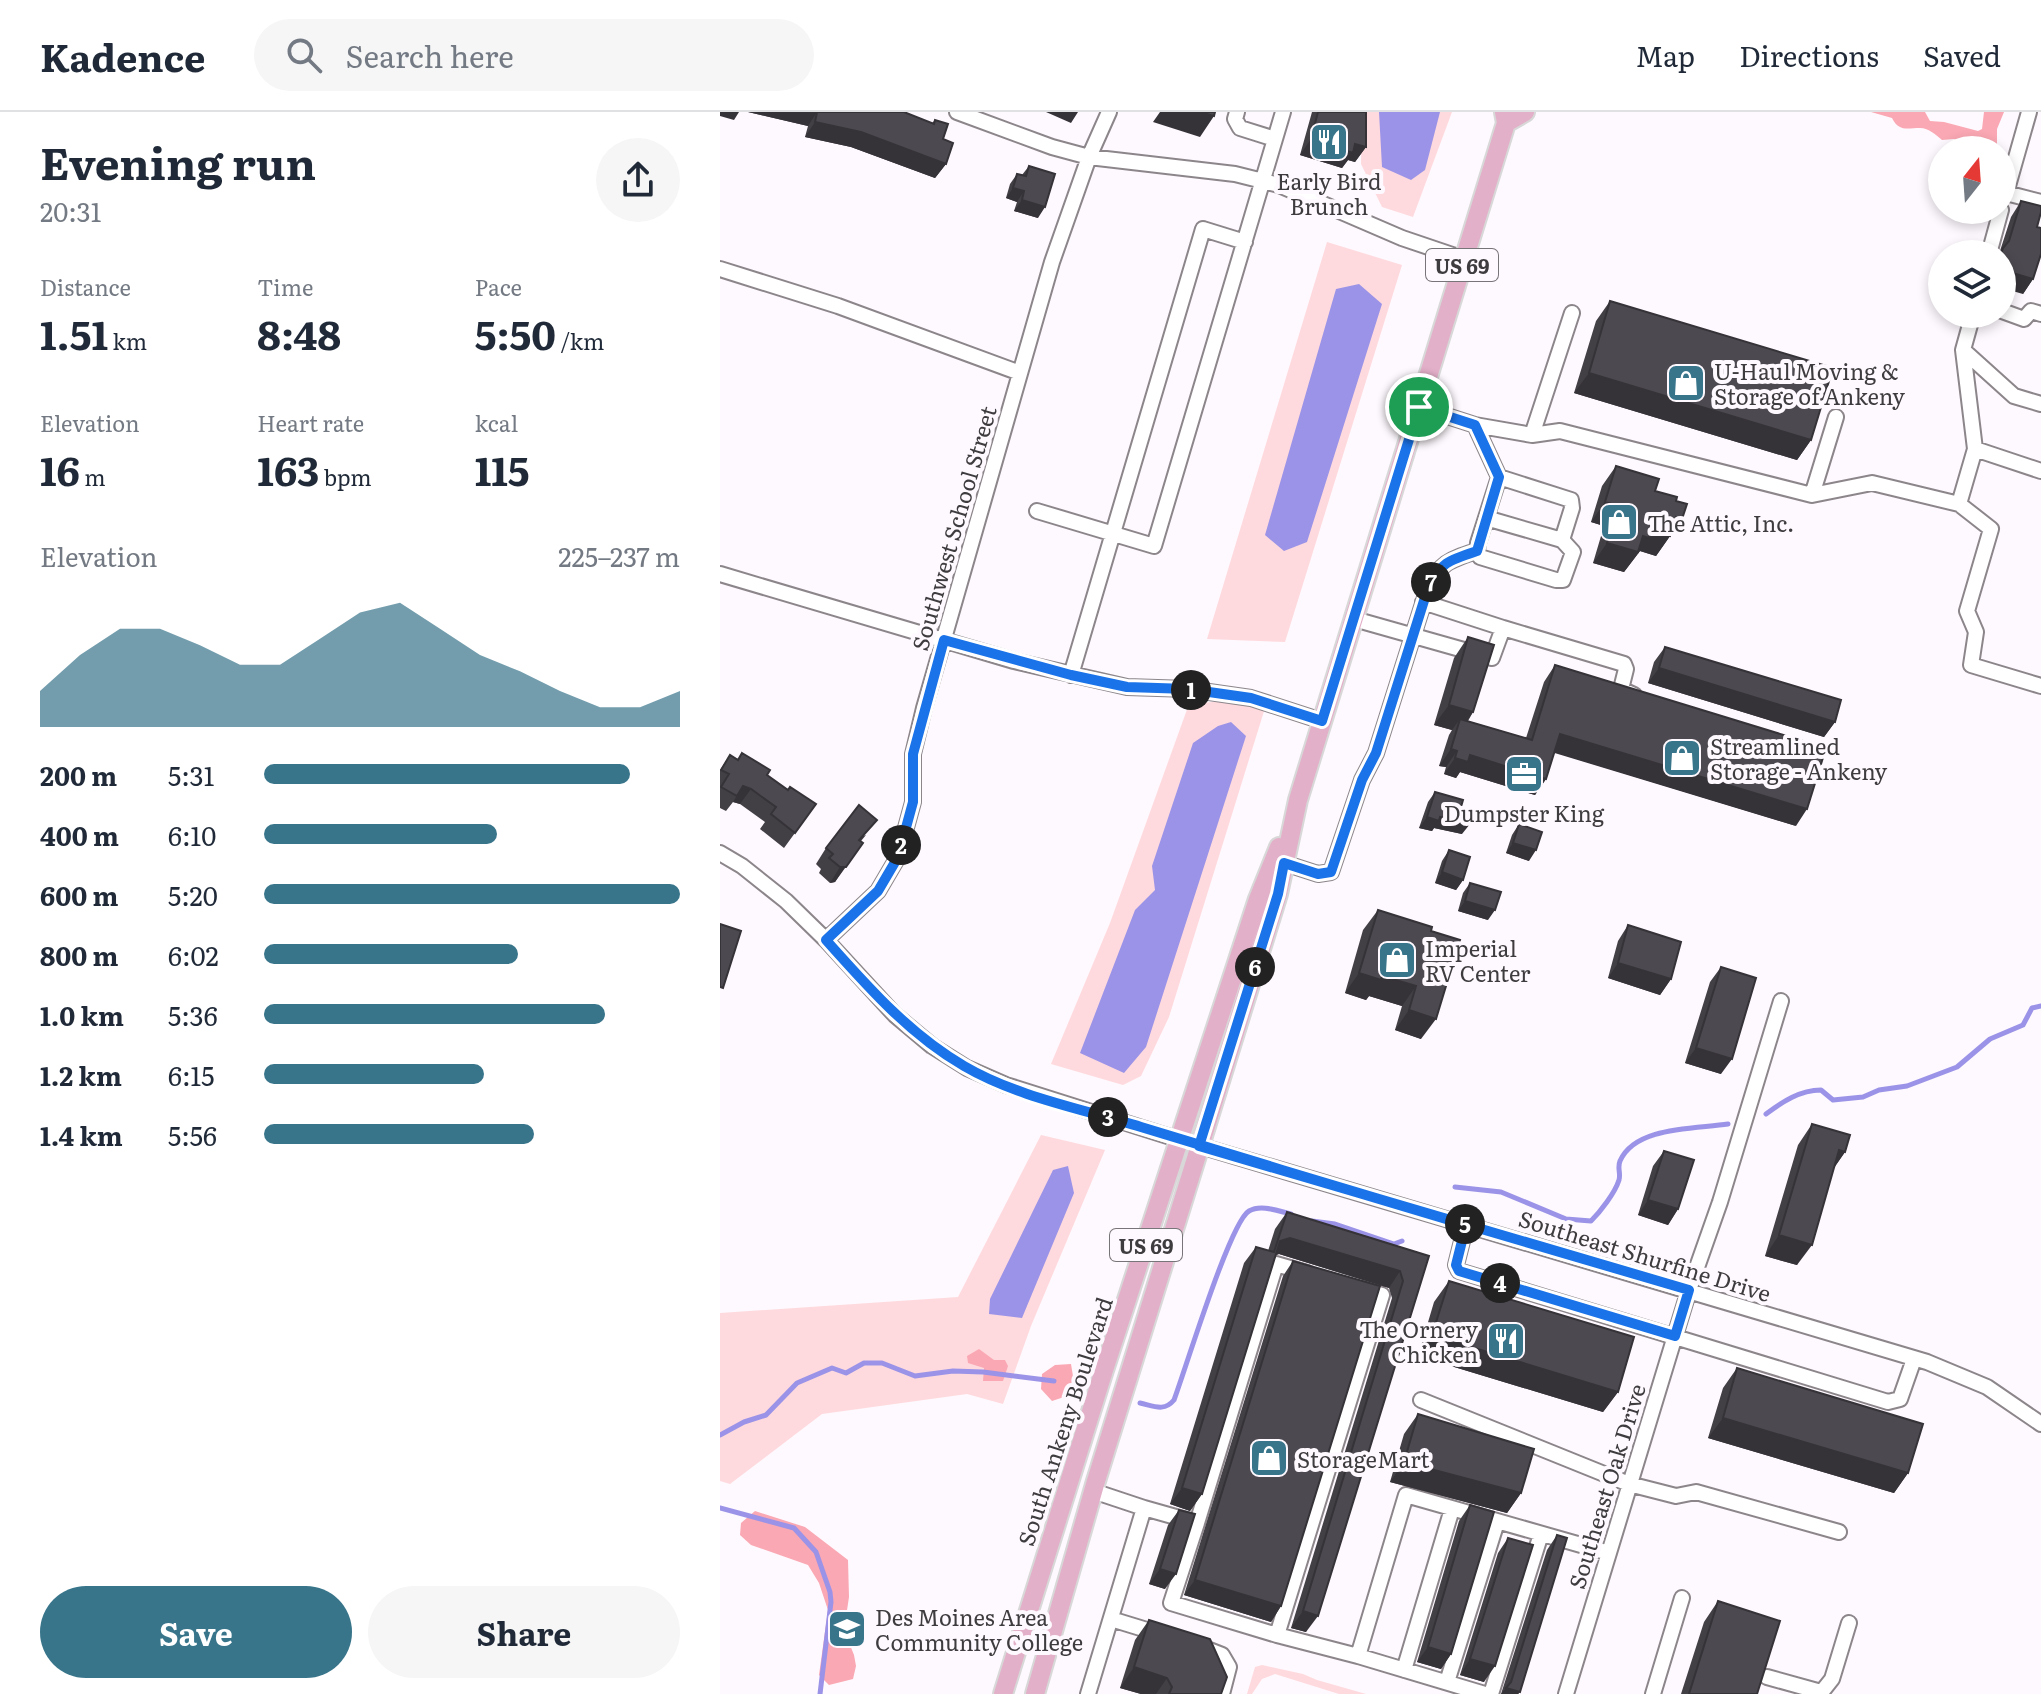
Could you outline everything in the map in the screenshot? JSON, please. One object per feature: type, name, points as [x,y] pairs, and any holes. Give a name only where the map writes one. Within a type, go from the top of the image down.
[{"type":"main road","name":"South Ankeny Boulevard","points":[[1035,1694],[1093,1491],[1278,894],[1298,800],[1505,118],[1525,112]]},
{"type":"main road","name":"South Ankeny Boulevard","points":[[1003,1694],[1258,899],[1298,800]]},
{"type":"street","points":[[957,112],[1052,147],[1089,157],[1235,174],[1263,181],[1308,196],[1402,238],[1464,259]]},
{"type":"street","name":"Southwest School Street","points":[[826,940],[878,891],[898,857],[913,802],[913,754],[944,640],[1052,262],[1089,157],[1109,112]]},
{"type":"street","points":[[1237,112],[1235,119],[1240,128],[1275,139]]},
{"type":"street","points":[[1037,511],[1154,546],[1283,112]]},
{"type":"street","points":[[2016,158],[2029,112]]},
{"type":"street","points":[[2016,203],[2041,202]]},
{"type":"street","points":[[1071,675],[1203,229],[1245,242]]},
{"type":"street","points":[[720,269],[838,306],[1020,373]]},
{"type":"street","points":[[2016,316],[2024,319],[2031,311],[2041,314]]},
{"type":"street","points":[[1532,435],[1572,313]]},
{"type":"street","points":[[1959,504],[1975,449],[1963,350],[1969,328]]},
{"type":"street","points":[[1963,350],[2014,396],[2041,404]]},
{"type":"street","points":[[1419,407],[1475,425],[1532,435],[1560,431],[1812,495],[1872,483],[1959,504],[1991,529],[1967,611],[1976,632],[1971,665],[2041,686]]},
{"type":"street","points":[[1812,495],[1836,417]]},
{"type":"street","points":[[1475,425],[1499,477],[1486,518],[1477,551],[1480,557],[1563,580],[1573,552],[1562,540],[1486,518]]},
{"type":"street","points":[[1975,449],[2041,471]]},
{"type":"street","points":[[1499,477],[1571,500],[1572,508],[1562,540]]},
{"type":"street","points":[[1284,863],[1318,874],[1331,872],[1362,780],[1376,753],[1423,602],[1436,571],[1448,560],[1477,551]]},
{"type":"street","points":[[720,574],[1071,675],[1127,687],[1188,689],[1251,698],[1322,721]]},
{"type":"street","points":[[1423,602],[1624,664],[1626,669],[1621,689],[1652,700]]},
{"type":"street","points":[[1354,619],[1490,659],[1494,656],[1503,628]]},
{"type":"street","name":"Southeast Shurfine Drive","points":[[720,853],[742,866],[786,901],[895,1015],[932,1046],[967,1068],[1006,1085],[1199,1146],[1689,1290],[1958,1373],[1987,1387],[2041,1424]]},
{"type":"street","name":"Southeast Oak Drive","points":[[1566,1694],[1781,1001]]},
{"type":"street","points":[[1466,1225],[1456,1265],[1459,1271],[1888,1402],[1900,1399],[1914,1359]]},
{"type":"street","points":[[1322,1277],[1276,1264],[1171,1603],[1488,1694],[1541,1534]]},
{"type":"street","points":[[1277,1635],[1382,1295],[1352,1286]]},
{"type":"street","points":[[1421,1400],[1629,1484],[1676,1496],[1696,1492],[1839,1532]]},
{"type":"street","points":[[1093,1491],[1197,1523]]},
{"type":"street","points":[[1358,1656],[1406,1495],[1609,1553]]},
{"type":"street","points":[[1088,1694],[1144,1508]]},
{"type":"street","points":[[1404,1670],[1452,1509]]},
{"type":"street","points":[[1447,1682],[1497,1522]]},
{"type":"street","points":[[1653,1694],[1682,1598]]},
{"type":"street","points":[[1111,1619],[1222,1655],[1229,1667],[1222,1694]]},
{"type":"street","points":[[1767,1677],[1821,1693],[1832,1679],[1849,1623]]},
{"type":"shaded area","points":[[1362,112],[1452,112],[1413,217],[1382,207],[1361,164]]},
{"type":"shaded area","points":[[1379,112],[1440,112],[1425,170],[1411,180],[1382,167]]},
{"type":"shaded area","points":[[1871,112],[1925,112],[1930,121],[1978,131],[1982,129],[1984,112],[2004,112],[1997,136],[1937,136],[1926,129],[1901,127],[1892,118]]},
{"type":"shaded area","points":[[1327,242],[1402,265],[1285,642],[1207,639]]},
{"type":"shaded area","points":[[1359,284],[1382,304],[1307,542],[1284,551],[1265,535],[1336,289]]},
{"type":"shaded area","points":[[1236,700],[1265,708],[1169,1017],[1141,1076],[1123,1085],[1051,1064],[1110,923],[1189,704]]},
{"type":"shaded area","points":[[1231,722],[1246,736],[1146,1047],[1124,1073],[1080,1053],[1135,910],[1155,890],[1152,866],[1193,743],[1218,726]]},
{"type":"shaded area","points":[[1041,1135],[1105,1150],[1031,1326],[1003,1404],[967,1394],[822,1414],[730,1484],[720,1481],[720,1313],[958,1297]]},
{"type":"shaded area","points":[[1068,1166],[1074,1193],[1022,1318],[989,1314],[990,1299],[1053,1170]]},
{"type":"shaded area","points":[[979,1349],[994,1360],[1005,1360],[1008,1366],[1003,1381],[983,1381],[984,1368],[968,1363],[967,1356]]},
{"type":"shaded area","points":[[1071,1364],[1075,1388],[1070,1395],[1052,1401],[1041,1389],[1042,1374],[1055,1365]]},
{"type":"shaded area","points":[[755,1511],[805,1527],[848,1560],[849,1597],[844,1630],[854,1655],[856,1666],[853,1679],[829,1685],[819,1675],[828,1610],[819,1583],[808,1565],[751,1545],[740,1535],[741,1523]]},
{"type":"shaded area","points":[[1262,1665],[1366,1694],[1339,1694],[1275,1674],[1262,1679],[1252,1694],[1247,1694],[1255,1667]]},
{"type":"building","points":[[817,112],[904,112],[934,124],[935,120],[948,124],[943,139],[953,143],[946,164],[861,132],[815,122]]},
{"type":"building","points":[[1318,112],[1366,112],[1366,147],[1355,144],[1353,153],[1311,139]]},
{"type":"building","points":[[1029,166],[1055,174],[1045,207],[1022,200],[1024,191],[1013,188],[1017,174],[1026,176]]},
{"type":"building","points":[[2021,201],[2041,206],[2037,227],[2041,228],[2041,254],[2033,279],[2016,274],[2016,240],[2009,240]]},
{"type":"building","points":[[1610,301],[1833,368],[1811,440],[1589,373]]},
{"type":"building","points":[[1616,466],[1659,479],[1655,491],[1677,497],[1676,501],[1687,504],[1682,519],[1676,517],[1670,536],[1651,530],[1649,538],[1643,536],[1638,552],[1607,543],[1618,506],[1605,502]]},
{"type":"building","points":[[1468,637],[1494,645],[1473,712],[1449,705]]},
{"type":"building","points":[[1665,647],[1841,700],[1835,722],[1659,668]]},
{"type":"building","points":[[1555,665],[1826,748],[1807,809],[1560,734],[1546,779],[1470,755],[1468,762],[1455,758],[1457,751],[1451,749],[1460,719],[1532,740]]},
{"type":"building","points":[[742,753],[770,770],[767,775],[788,790],[790,787],[816,804],[795,833],[771,814],[776,807],[751,789],[743,786],[737,796],[721,787],[729,774],[721,770],[730,755],[738,760]]},
{"type":"building","points":[[1435,792],[1463,800],[1461,807],[1473,812],[1470,824],[1427,817]]},
{"type":"building","points":[[859,805],[877,820],[859,840],[863,843],[846,867],[840,867],[829,858],[833,854],[826,848]]},
{"type":"building","points":[[1519,824],[1542,832],[1536,850],[1513,843]]},
{"type":"building","points":[[1449,850],[1470,857],[1463,880],[1442,872]]},
{"type":"building","points":[[1470,883],[1501,892],[1495,910],[1465,901]]},
{"type":"building","points":[[1378,910],[1432,927],[1431,931],[1460,940],[1436,1019],[1409,1010],[1416,986],[1359,973]]},
{"type":"building","points":[[720,924],[741,931],[723,988],[720,987]]},
{"type":"building","points":[[1628,925],[1681,942],[1671,979],[1618,963]]},
{"type":"building","points":[[1721,967],[1756,978],[1732,1059],[1696,1048]]},
{"type":"building","points":[[1812,1124],[1850,1135],[1845,1152],[1839,1150],[1812,1245],[1779,1235]]},
{"type":"building","points":[[1664,1151],[1694,1160],[1678,1209],[1648,1200]]},
{"type":"building","points":[[1287,1212],[1429,1256],[1318,1616],[1303,1611],[1403,1281],[1400,1271],[1290,1238],[1280,1241],[1202,1494],[1182,1488],[1256,1247],[1274,1252]]},
{"type":"building","points":[[1293,1261],[1380,1286],[1281,1606],[1195,1580]]},
{"type":"building","points":[[1449,1281],[1634,1337],[1618,1392],[1432,1335]]},
{"type":"building","points":[[1737,1368],[1923,1424],[1908,1473],[1723,1418]]},
{"type":"building","points":[[1418,1414],[1534,1449],[1521,1493],[1404,1462]]},
{"type":"building","points":[[1470,1505],[1494,1512],[1451,1654],[1428,1647]]},
{"type":"building","points":[[1179,1510],[1195,1514],[1176,1574],[1160,1569]]},
{"type":"building","points":[[1557,1535],[1567,1538],[1520,1692],[1506,1688],[1511,1682]]},
{"type":"building","points":[[1508,1538],[1533,1545],[1495,1666],[1470,1659]]},
{"type":"building","points":[[1718,1601],[1780,1621],[1757,1694],[1689,1694]]},
{"type":"building","points":[[1149,1620],[1210,1639],[1227,1677],[1221,1694],[1169,1694],[1172,1687],[1167,1678],[1134,1667]]},
{"type":"waterway","points":[[1766,1114],[1806,1092],[1821,1090],[1833,1100],[1863,1097],[1879,1090],[1907,1086],[1957,1067],[1990,1039],[2023,1025],[2032,1008],[2041,1006]]},
{"type":"waterway","points":[[1455,1187],[1501,1192],[1566,1219],[1591,1221],[1617,1185],[1620,1161],[1639,1141],[1668,1131],[1728,1124]]},
{"type":"waterway","points":[[1140,1403],[1163,1407],[1174,1400],[1208,1299],[1241,1221],[1249,1211],[1259,1208],[1291,1214]]},
{"type":"waterway","points":[[1312,1221],[1335,1224],[1394,1244],[1402,1241]]},
{"type":"waterway","points":[[720,1435],[766,1415],[797,1383],[832,1368],[846,1373],[864,1363],[882,1363],[915,1376],[953,1371],[983,1372],[1054,1381]]},
{"type":"waterway","points":[[720,1508],[794,1528],[816,1552],[831,1602],[820,1694]]},
{"type":"place","name":"Early Bird Brunch","points":[[1329,142]]},
{"type":"place","name":"U-Haul Moving & Storage of Ankeny","points":[[1686,383]]},
{"type":"place","name":"The Attic, Inc.","points":[[1619,522]]},
{"type":"place","name":"Streamlined Storage - Ankeny","points":[[1682,758]]},
{"type":"place","name":"Dumpster King","points":[[1524,774]]},
{"type":"place","name":"Imperial RV Center","points":[[1397,960]]},
{"type":"place","name":"The Ornery Chicken","points":[[1506,1341]]},
{"type":"place","name":"StorageMart","points":[[1269,1458]]},
{"type":"place","name":"Des Moines Area Community College","points":[[847,1629]]},
{"type":"route","points":[[1419,407],[1322,721],[1251,698],[1188,689],[1127,687],[1014,661],[944,640],[913,754],[913,802],[898,857],[878,891],[826,940],[895,1015],[932,1046],[967,1068],[1036,1096],[1142,1127],[1180,1140],[1466,1225],[1456,1265],[1459,1271],[1675,1336],[1689,1290],[1199,1146],[1278,894],[1284,863],[1318,874],[1331,872],[1362,780],[1376,753],[1428,588],[1436,571],[1448,560],[1477,551],[1499,477],[1475,425],[1419,407]]}]
